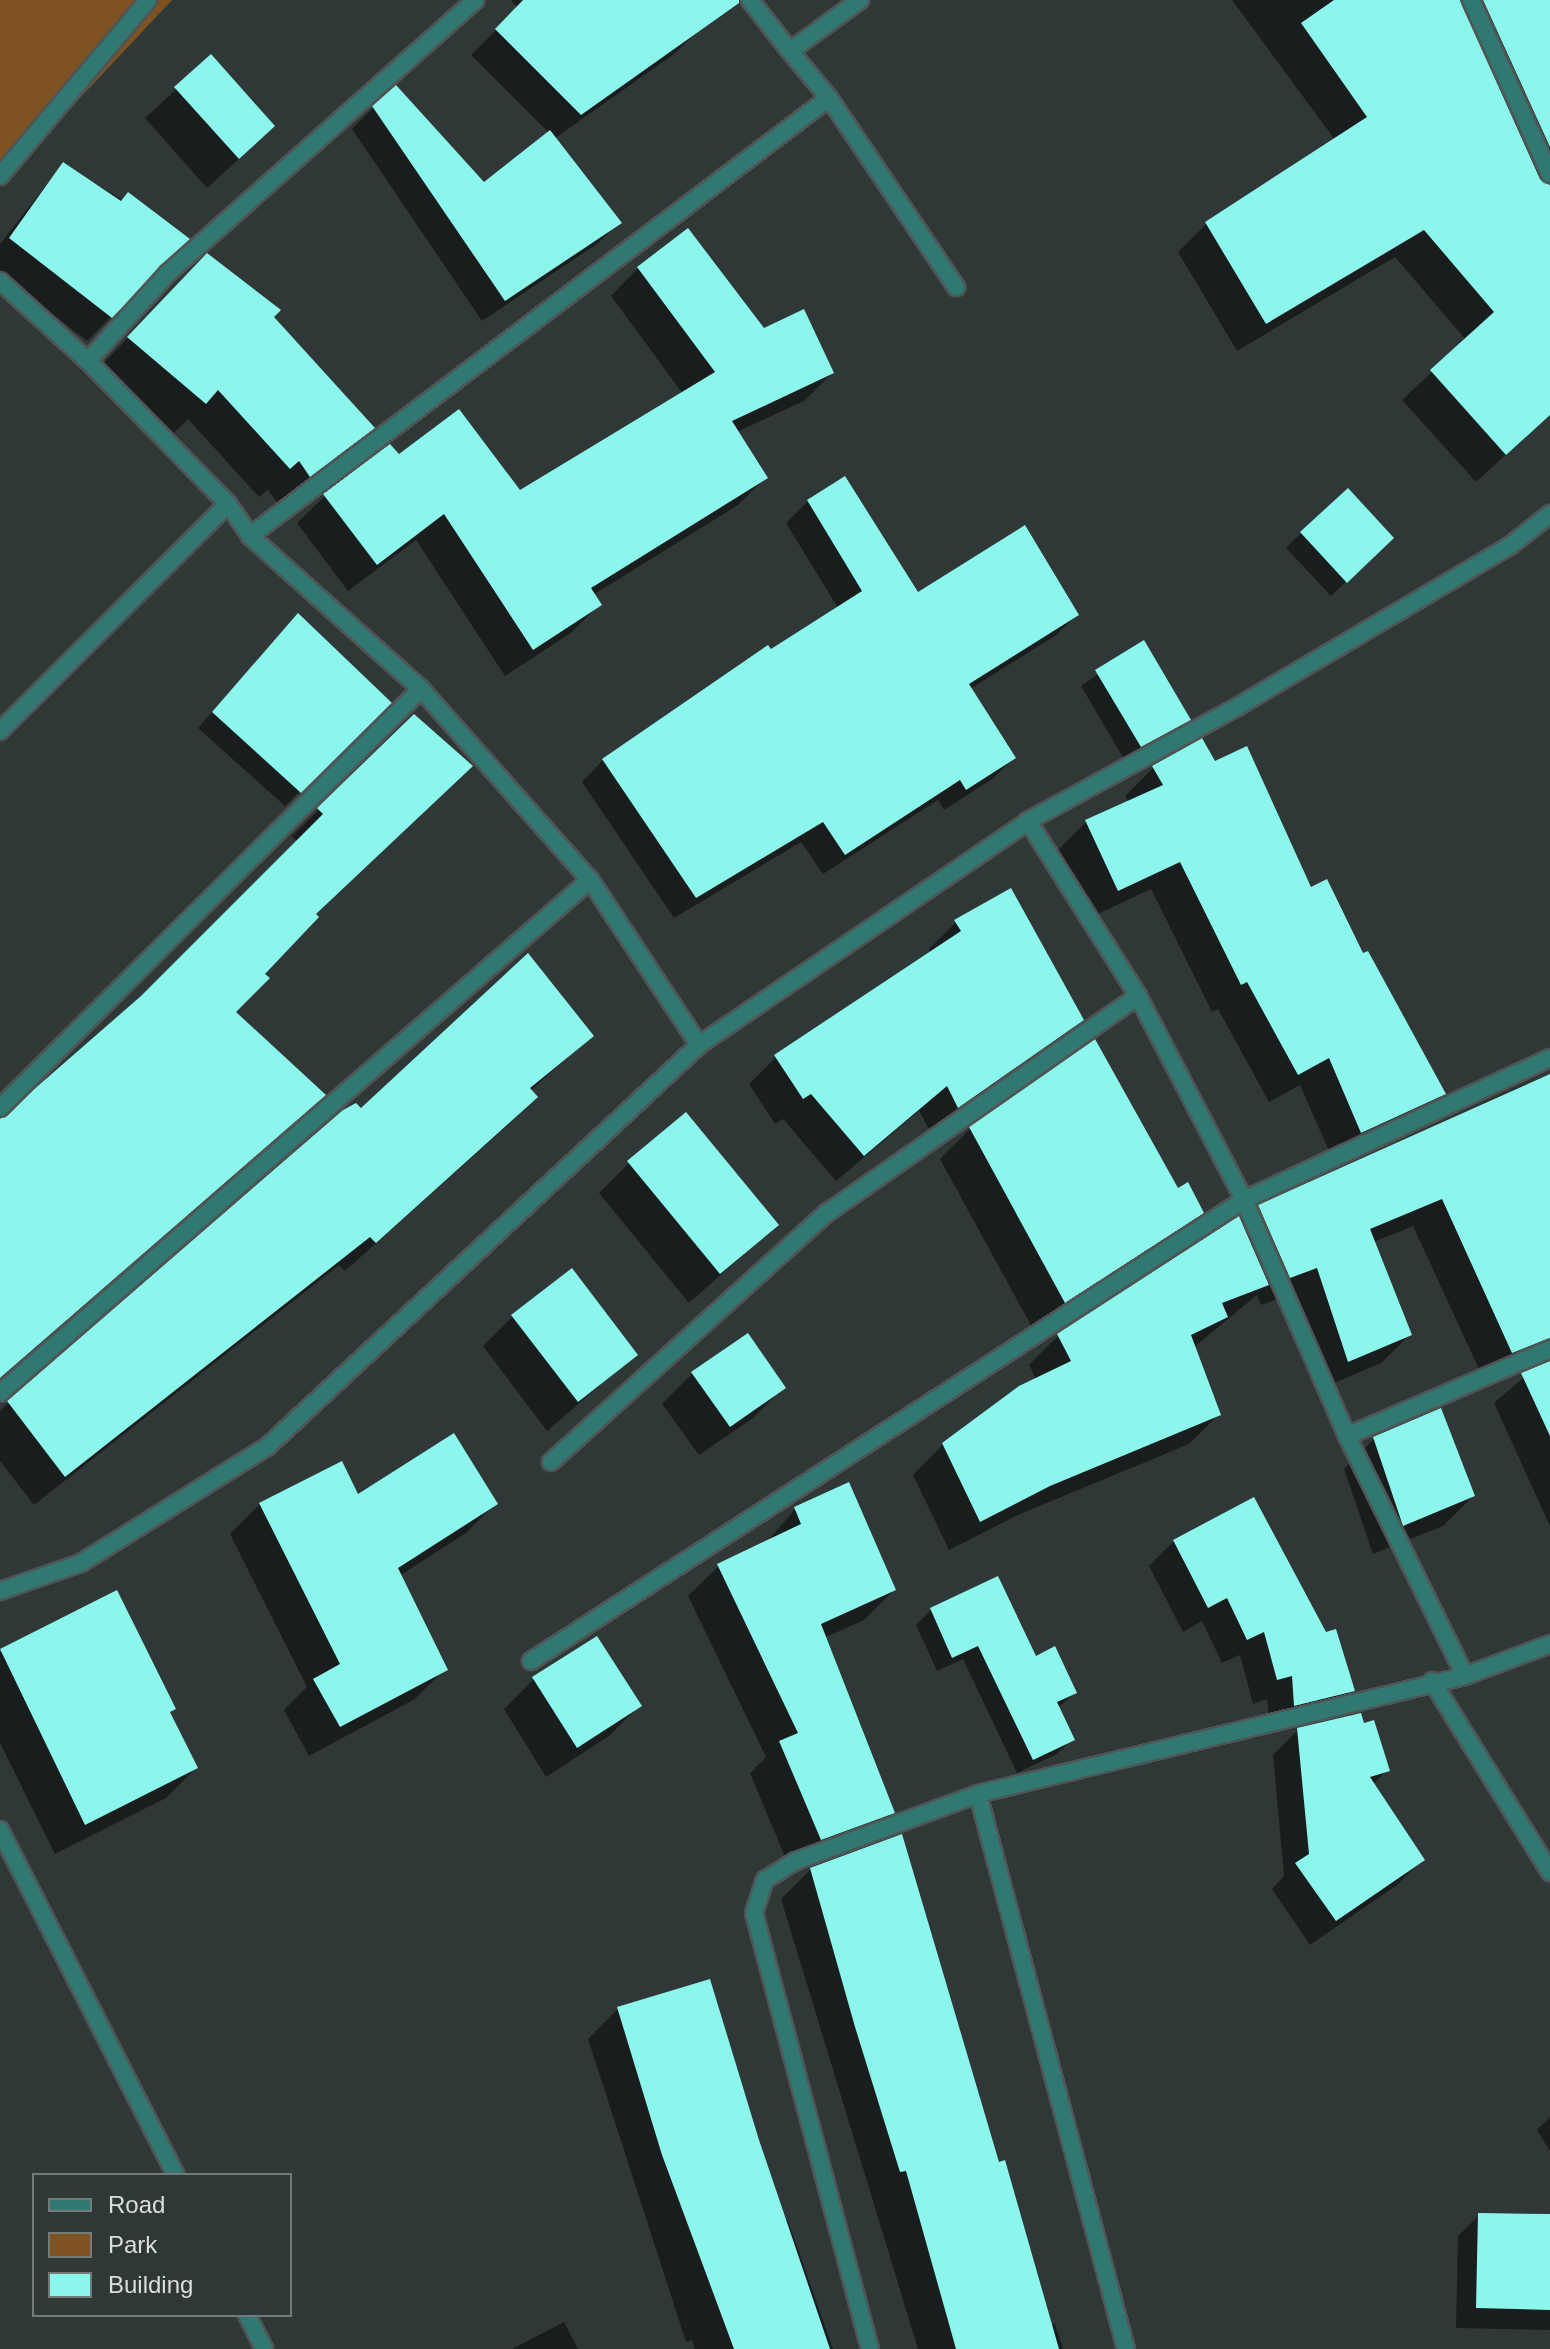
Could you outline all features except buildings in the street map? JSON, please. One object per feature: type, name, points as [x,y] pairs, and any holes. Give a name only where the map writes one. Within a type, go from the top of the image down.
[{"type":"street","points":[[0,176],[148,0]]},
{"type":"street","points":[[88,361],[168,273],[475,0]]},
{"type":"street","points":[[750,0],[829,98],[956,287]]},
{"type":"street","points":[[790,51],[860,0]]},
{"type":"street","points":[[1471,0],[1550,174]]},
{"type":"street","points":[[250,536],[829,98]]},
{"type":"street","points":[[0,281],[88,361],[228,504],[250,536],[421,689],[590,880],[699,1045]]},
{"type":"street","points":[[0,731],[228,504]]},
{"type":"street","points":[[0,1591],[81,1563],[268,1446],[699,1045],[1028,821],[1237,707],[1511,545],[1550,514]]},
{"type":"street","points":[[0,1108],[421,689]]},
{"type":"street","points":[[1028,821],[1138,996],[1244,1200],[1347,1436],[1465,1676]]},
{"type":"street","points":[[0,1393],[590,880]]},
{"type":"street","points":[[551,1462],[827,1213],[1138,996]]},
{"type":"street","points":[[531,1661],[1244,1200],[1550,1058]]},
{"type":"street","points":[[1347,1436],[1550,1349]]},
{"type":"street","points":[[870,2349],[754,1913],[765,1880],[796,1861],[978,1794],[1432,1681],[1465,1676],[1550,1644]]},
{"type":"street","points":[[1432,1681],[1550,1872]]},
{"type":"street","points":[[978,1794],[1126,2349]]},
{"type":"street","points":[[0,1830],[175,2173]]},
{"type":"street","points":[[248,2317],[264,2349]]},
{"type":"green space","points":[[0,0],[172,0],[0,183]]}]
